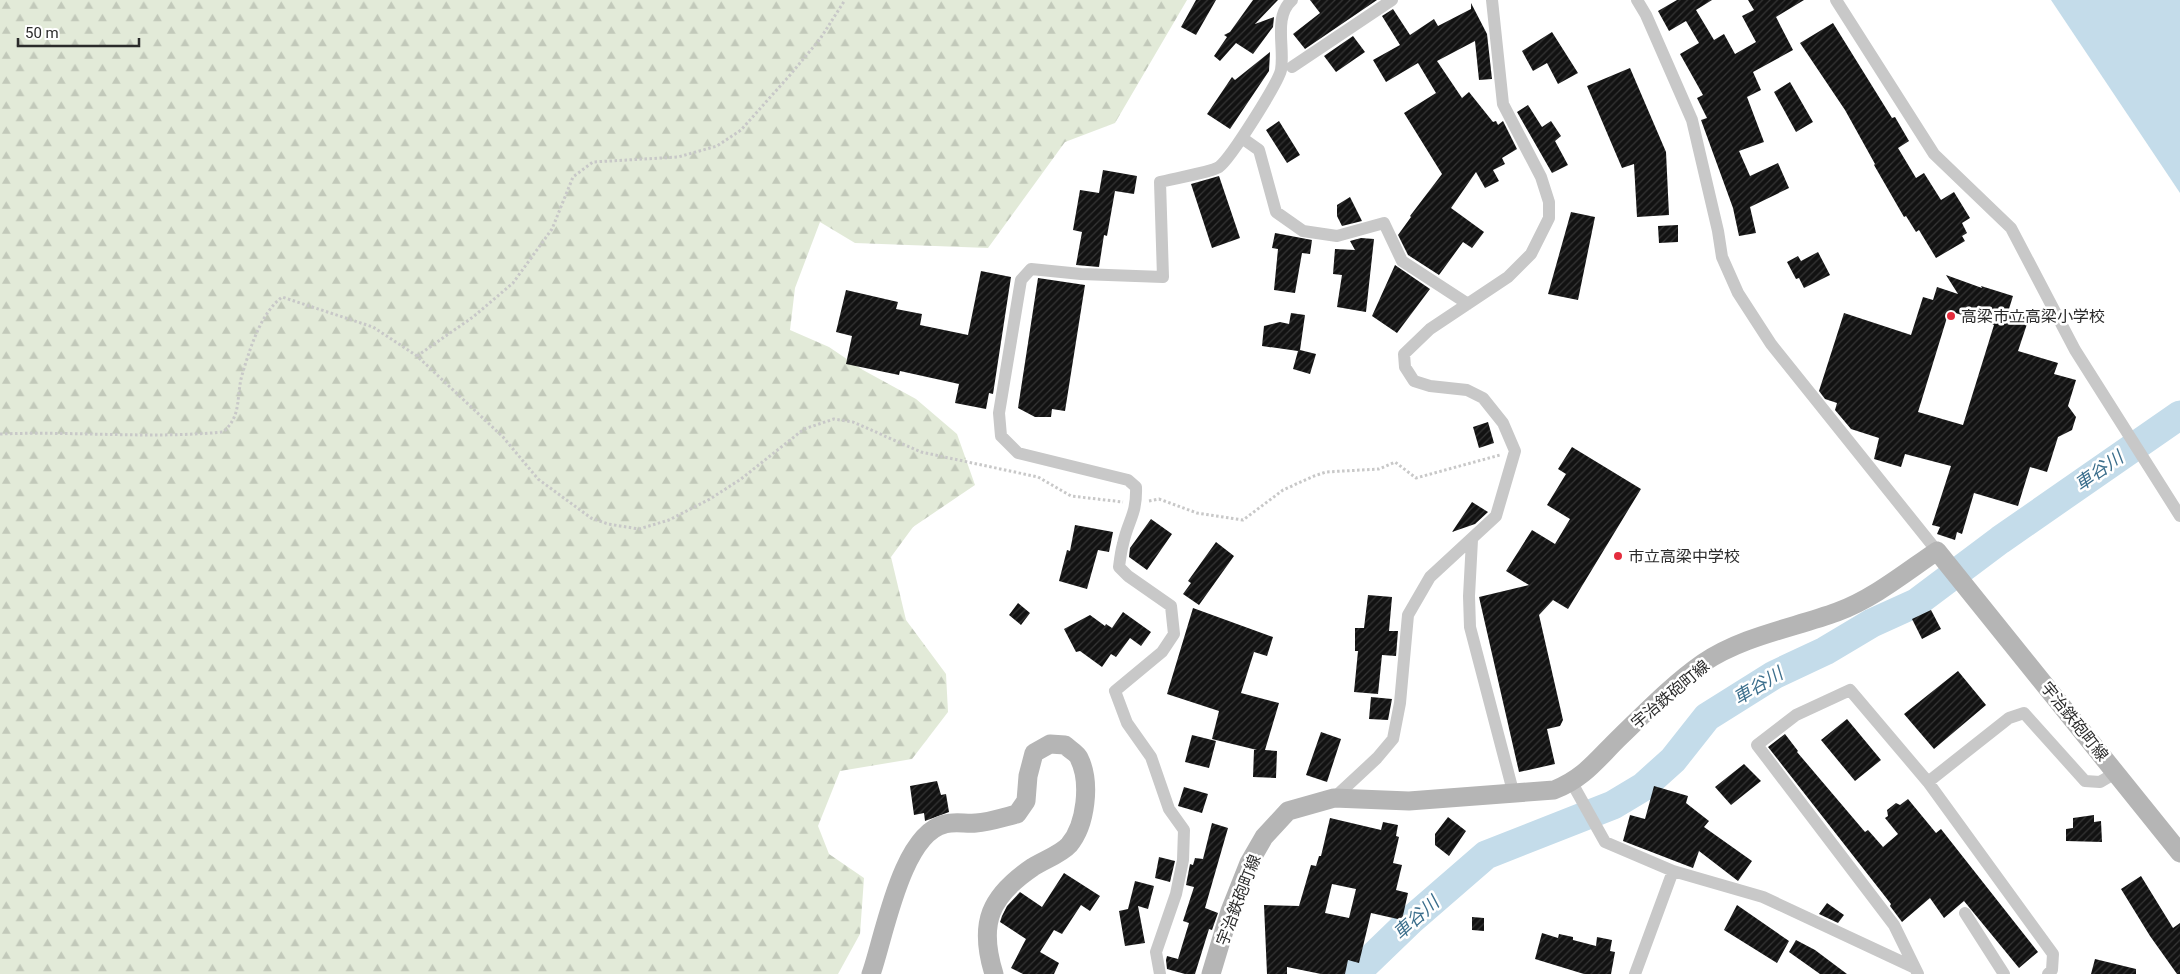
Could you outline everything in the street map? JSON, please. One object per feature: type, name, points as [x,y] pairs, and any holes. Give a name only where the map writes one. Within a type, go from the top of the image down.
[{"type":"main road","name":"宇治鉄砲町線","points":[[1211,974],[1230,911],[1249,863],[1264,837],[1288,811],[1334,798],[1409,801],[1514,795],[1576,789],[1592,767],[1619,737],[1669,691],[1704,663],[1735,646],[1839,611],[1941,557],[2117,772],[2180,853]]},
{"type":"main road","points":[[871,974],[885,920],[910,859],[922,841],[932,831],[945,824],[977,823],[1017,814],[1026,801],[1028,776],[1034,753],[1050,744],[1065,745],[1079,757],[1086,788],[1082,824],[1068,846],[1008,886],[991,908],[987,928],[990,963],[994,974]]},
{"type":"street","points":[[1160,974],[1156,952],[1176,894],[1183,860],[1184,830],[1169,809],[1152,757],[1127,723],[1115,691],[1162,652],[1174,634],[1172,606],[1128,576],[1120,567],[1123,543],[1133,518],[1136,503],[1136,487],[1128,480],[1018,453],[1001,436],[999,413],[1021,280],[1031,269],[1082,274],[1163,277],[1160,182],[1219,167],[1242,138],[1281,71],[1282,18],[1286,5],[1292,0]]},
{"type":"street","points":[[1292,67],[1392,0]]},
{"type":"street","points":[[1334,798],[1377,758],[1392,739],[1400,703],[1408,614],[1430,577],[1496,516],[1514,451],[1502,423],[1484,398],[1468,390],[1430,386],[1414,382],[1405,367],[1404,354],[1430,329],[1508,278],[1531,254],[1549,218],[1549,202],[1541,177],[1503,104],[1492,0]]},
{"type":"street","points":[[1637,0],[1646,15],[1692,120],[1718,231],[1722,257],[1738,293],[1771,344],[1941,557]]},
{"type":"street","points":[[1836,0],[1934,154],[2011,228],[2074,350],[2180,516]]},
{"type":"street","points":[[1242,138],[1259,150],[1276,212],[1303,231],[1337,236],[1384,224],[1402,261],[1468,304]]},
{"type":"street","points":[[1472,540],[1469,596],[1470,627],[1514,795]]},
{"type":"street","points":[[1915,970],[1894,925],[1757,745],[1796,715],[1850,690],[1928,782],[2053,954],[2052,970],[2048,974]]},
{"type":"street","points":[[1928,782],[2009,718],[2024,713],[2085,781],[2100,782],[2117,772]]},
{"type":"street","points":[[1576,789],[1605,842],[1673,871],[1763,897],[1915,970]]},
{"type":"street","points":[[1634,974],[1673,871]]},
{"type":"street","points":[[1965,913],[2004,974]]},
{"type":"path","points":[[417,356],[473,317],[513,282],[552,229],[574,177],[593,162],[678,157],[717,146],[741,130],[790,75],[820,38],[845,0]]},
{"type":"path","points":[[0,434],[51,432],[155,436],[223,432],[234,419],[242,376],[256,336],[270,306],[282,297],[373,328],[417,356],[496,430],[538,479],[591,518],[608,524],[639,529],[669,520]]},
{"type":"green space","points":[[0,0],[1187,0],[1115,123],[1065,142],[988,248],[855,243],[820,222],[795,288],[790,330],[829,347],[863,370],[916,399],[957,434],[975,485],[913,527],[891,557],[906,620],[946,674],[948,712],[912,759],[840,771],[818,826],[829,854],[864,878],[860,934],[838,974],[0,974]]},
{"type":"water","points":[[2051,0],[2180,0],[2180,193]]},
{"type":"building","points":[[1196,0],[1216,0],[1196,35],[1181,27]]},
{"type":"building","points":[[1253,0],[1278,0],[1255,24],[1274,17],[1273,27],[1253,54],[1236,43],[1220,61],[1214,56],[1227,37],[1224,35],[1230,32]]},
{"type":"building","points":[[1310,0],[1377,0],[1305,49],[1293,34],[1320,13]]},
{"type":"building","points":[[1677,0],[1712,0],[1696,10],[1714,40],[1724,34],[1735,54],[1756,42],[1742,16],[1754,10],[1748,0],[1804,0],[1776,17],[1793,50],[1753,72],[1761,90],[1747,97],[1764,142],[1739,151],[1750,176],[1778,163],[1789,188],[1750,207],[1756,233],[1739,236],[1733,208],[1701,120],[1707,118],[1697,98],[1703,95],[1680,54],[1699,43],[1686,21],[1669,31],[1658,11]]},
{"type":"building","points":[[1471,3],[1487,34],[1492,79],[1479,80],[1475,41],[1437,61],[1462,98],[1469,92],[1493,122],[1496,121],[1498,125],[1503,121],[1517,149],[1502,158],[1505,164],[1493,170],[1499,181],[1485,188],[1476,172],[1451,208],[1484,232],[1472,248],[1463,242],[1439,275],[1408,255],[1398,235],[1442,174],[1404,113],[1436,93],[1418,63],[1386,82],[1373,60],[1400,45],[1382,16],[1393,9],[1410,35],[1434,19],[1438,26],[1471,9]]},
{"type":"building","points":[[1833,23],[1892,118],[1895,117],[1909,141],[1898,148],[1916,178],[1924,173],[1941,200],[1954,192],[1970,218],[1962,223],[1967,233],[1962,236],[1965,241],[1936,258],[1919,230],[1916,232],[1906,216],[1904,217],[1845,110],[1800,43]]},
{"type":"building","points":[[1552,32],[1578,73],[1558,84],[1547,63],[1533,71],[1522,51]]},
{"type":"building","points":[[1353,36],[1365,52],[1336,72],[1324,56]]},
{"type":"building","points":[[1270,52],[1269,71],[1230,129],[1207,114],[1232,77],[1235,80]]},
{"type":"building","points":[[1630,68],[1666,152],[1669,215],[1637,217],[1634,164],[1622,168],[1587,86]]},
{"type":"building","points":[[1790,82],[1813,122],[1796,132],[1774,92]]},
{"type":"building","points":[[1528,105],[1542,127],[1551,121],[1561,136],[1555,141],[1568,165],[1552,173],[1517,112]]},
{"type":"building","points":[[1279,121],[1300,155],[1287,163],[1266,130]]},
{"type":"building","points":[[1103,170],[1137,176],[1134,194],[1115,191],[1107,236],[1104,235],[1099,267],[1076,265],[1082,232],[1073,230],[1080,190],[1099,193]]},
{"type":"building","points":[[1219,176],[1240,238],[1212,248],[1191,184]]},
{"type":"building","points":[[1350,197],[1362,221],[1342,226],[1337,216],[1337,205]]},
{"type":"building","points":[[1571,212],[1595,217],[1578,300],[1548,294]]},
{"type":"building","points":[[1678,225],[1678,242],[1659,243],[1658,226]]},
{"type":"building","points":[[1275,233],[1312,240],[1310,254],[1302,253],[1295,293],[1274,290],[1278,249],[1272,248]]},
{"type":"building","points":[[1361,238],[1374,239],[1366,312],[1337,307],[1342,275],[1333,274],[1335,249],[1355,250],[1350,241]]},
{"type":"building","points":[[1818,252],[1830,275],[1804,288],[1799,278],[1796,279],[1787,262],[1798,256],[1801,261]]},
{"type":"building","points":[[1395,265],[1430,289],[1397,333],[1372,316]]},
{"type":"building","points":[[981,271],[1011,277],[993,394],[989,393],[986,409],[955,403],[959,384],[900,371],[899,375],[846,364],[852,336],[836,332],[846,290],[898,302],[896,309],[922,314],[920,325],[968,335]]},
{"type":"building","points":[[1946,275],[1982,288],[1981,286],[2013,296],[2008,312],[2029,318],[2018,351],[2058,363],[2054,374],[2076,380],[2068,406],[2076,417],[2072,430],[2058,437],[2047,472],[2030,467],[2018,506],[1974,493],[1962,534],[1957,532],[1955,540],[1937,534],[1940,527],[1932,525],[1951,466],[1905,454],[1901,467],[1874,459],[1879,438],[1851,429],[1835,410],[1837,403],[1825,399],[1819,391],[1844,313],[1911,335],[1923,297],[1933,300],[1937,287],[1958,294]],"holes":[[[1949,311],[1994,325],[1963,425],[1918,412]]]},
{"type":"building","points":[[1038,278],[1085,285],[1065,411],[1052,409],[1051,417],[1035,417],[1018,408]]},
{"type":"building","points":[[1291,313],[1305,315],[1300,350],[1316,354],[1310,374],[1293,369],[1298,351],[1262,346],[1264,326],[1280,322],[1289,324]]},
{"type":"building","points":[[1488,422],[1494,443],[1479,448],[1473,427]]},
{"type":"building","points":[[1572,447],[1641,489],[1568,609],[1553,600],[1539,615],[1563,720],[1560,726],[1547,729],[1555,764],[1519,772],[1479,597],[1529,585],[1506,571],[1532,530],[1555,544],[1570,519],[1547,505],[1566,474],[1558,469]]},
{"type":"building","points":[[1472,502],[1488,512],[1475,524],[1452,532]]},
{"type":"building","points":[[1151,519],[1172,534],[1147,570],[1129,557],[1130,548]]},
{"type":"building","points":[[1075,525],[1113,532],[1109,552],[1098,550],[1087,589],[1059,581],[1067,550],[1070,551]]},
{"type":"building","points":[[1216,542],[1234,556],[1199,605],[1183,594],[1191,583],[1188,581]]},
{"type":"building","points":[[1368,595],[1392,597],[1389,631],[1398,631],[1396,656],[1382,655],[1378,694],[1354,692],[1358,651],[1355,651],[1355,628],[1364,628]]},
{"type":"building","points":[[1018,603],[1030,613],[1021,625],[1009,615]]},
{"type":"building","points":[[1193,608],[1273,637],[1267,656],[1254,652],[1241,693],[1279,703],[1265,750],[1277,751],[1276,778],[1253,777],[1254,750],[1257,750],[1212,739],[1219,711],[1167,694]]},
{"type":"building","points":[[1931,610],[1941,629],[1922,639],[1912,619]]},
{"type":"building","points":[[1123,612],[1151,632],[1141,646],[1130,638],[1116,657],[1111,654],[1102,667],[1080,651],[1076,652],[1064,629],[1090,615],[1105,626],[1106,624],[1112,628]]},
{"type":"building","points":[[1958,671],[1986,705],[1934,749],[1904,714]]},
{"type":"building","points":[[1371,697],[1392,699],[1388,720],[1369,719]]},
{"type":"building","points":[[1847,719],[1881,760],[1855,781],[1821,740]]},
{"type":"building","points":[[1321,732],[1341,739],[1327,782],[1306,775]]},
{"type":"building","points":[[1785,734],[1797,752],[1865,832],[1868,830],[1883,847],[1898,834],[1885,818],[1888,816],[1887,810],[1896,803],[1900,805],[1908,799],[1936,833],[1941,829],[2038,952],[2019,968],[1964,901],[1944,918],[1930,898],[1902,922],[1890,906],[1891,904],[1768,747]]},
{"type":"building","points":[[1192,735],[1216,741],[1209,768],[1185,762]]},
{"type":"building","points":[[1744,764],[1761,781],[1731,805],[1715,787]]},
{"type":"building","points":[[937,781],[941,795],[946,794],[949,812],[925,821],[924,813],[914,815],[910,786]]},
{"type":"building","points":[[1654,786],[1688,796],[1686,803],[1709,821],[1704,827],[1752,861],[1738,881],[1699,851],[1693,868],[1623,841],[1630,815],[1645,819]]},
{"type":"building","points":[[1184,787],[1208,794],[1202,813],[1178,806]]},
{"type":"building","points":[[2094,815],[2094,822],[2101,821],[2102,842],[2066,841],[2066,829],[2073,828],[2073,818]]},
{"type":"building","points":[[1448,817],[1466,831],[1449,856],[1435,845],[1435,834]]},
{"type":"building","points":[[1330,818],[1381,830],[1383,822],[1398,825],[1396,836],[1399,837],[1393,863],[1402,865],[1396,890],[1408,893],[1402,920],[1371,913],[1359,963],[1348,960],[1345,974],[1321,974],[1287,967],[1287,974],[1267,974],[1264,905],[1299,906],[1311,865],[1316,866],[1319,856],[1321,856]],"holes":[[[1332,884],[1356,889],[1349,918],[1325,913]]]},
{"type":"building","points":[[1212,823],[1228,828],[1205,908],[1218,913],[1212,930],[1209,929],[1195,974],[1185,974],[1167,969],[1166,960],[1167,956],[1178,959],[1189,923],[1183,921],[1194,887],[1186,885],[1190,864],[1193,865],[1195,858],[1203,859]]},
{"type":"building","points":[[1159,857],[1175,861],[1170,882],[1155,878]]},
{"type":"building","points":[[1064,873],[1100,896],[1090,911],[1081,905],[1062,934],[1054,930],[1040,952],[1059,963],[1054,974],[1023,974],[1011,968],[1026,939],[1000,922],[1002,916],[1007,906],[1020,892],[1042,907]]},
{"type":"building","points":[[2141,876],[2173,928],[2180,923],[2180,974],[2177,974],[2150,936],[2121,889]]},
{"type":"building","points":[[1135,881],[1154,886],[1148,909],[1138,906],[1145,943],[1125,946],[1119,911],[1128,909]]},
{"type":"building","points":[[1827,903],[1844,915],[1838,923],[1819,914]]},
{"type":"building","points":[[1737,905],[1789,941],[1777,963],[1724,930]]},
{"type":"building","points":[[1472,917],[1484,918],[1484,931],[1472,930]]},
{"type":"building","points":[[1542,933],[1558,938],[1559,934],[1573,937],[1573,940],[1596,946],[1597,937],[1612,940],[1610,951],[1615,952],[1611,974],[1584,974],[1535,959]]},
{"type":"building","points":[[1796,940],[1815,950],[1847,974],[1820,974],[1789,952]]},
{"type":"building","points":[[2095,959],[2136,969],[2136,974],[2091,974]]},
{"type":"waterway","name":"車谷川","points":[[1355,974],[1411,920],[1486,855],[1613,805],[1643,787],[1673,760],[1707,717],[1774,675],[1825,651],[1872,623],[1916,603],[2000,540],[2180,415]]},
{"type":"place","name":"高梁市立高梁小学校","points":[[1951,316]]},
{"type":"place","name":"市立高梁中学校","points":[[1618,556]]}]
